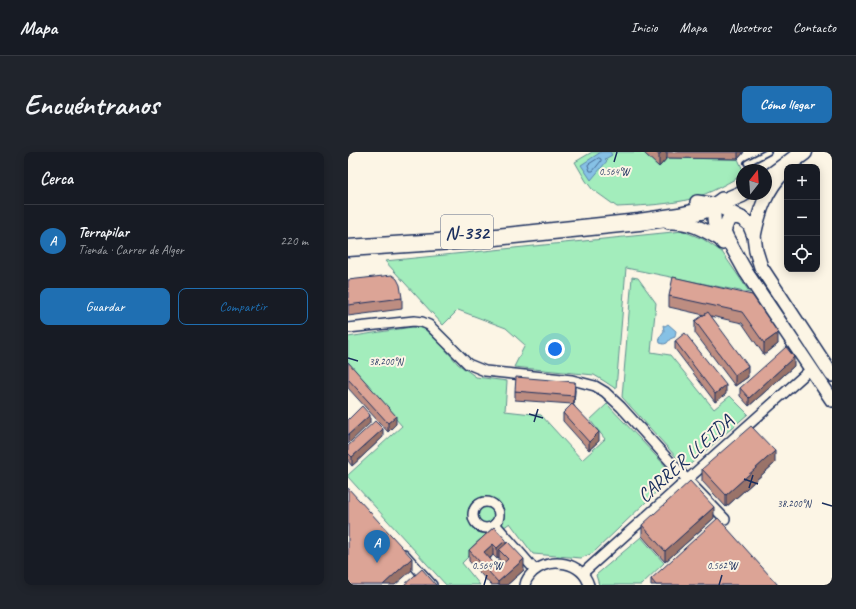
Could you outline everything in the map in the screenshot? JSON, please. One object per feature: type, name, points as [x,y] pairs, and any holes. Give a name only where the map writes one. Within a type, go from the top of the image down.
[{"type":"highway","points":[[772,167],[792,152]]},
{"type":"highway","points":[[772,176],[804,152]]},
{"type":"highway","name":"N-332","points":[[461,237],[621,217],[677,208],[736,191]]},
{"type":"highway","name":"N-332","points":[[348,248],[639,222],[679,216],[717,205],[736,192]]},
{"type":"highway","points":[[348,237],[461,237]]},
{"type":"highway","points":[[348,259],[461,237]]},
{"type":"main road","points":[[792,164],[804,152]]},
{"type":"main road","points":[[754,236],[758,213],[767,192],[784,172]]},
{"type":"main road","points":[[698,202],[717,205],[742,218],[749,224],[754,236],[756,251],[761,267],[832,375]]},
{"type":"main road","points":[[717,205],[714,214],[715,226],[720,239],[727,248],[736,254]]},
{"type":"main road","points":[[742,218],[734,217],[728,220],[724,231],[727,238],[746,272],[832,400]]},
{"type":"main road","points":[[639,222],[681,222],[695,225],[720,239]]},
{"type":"street","points":[[348,328],[414,321],[422,322],[437,331],[468,364],[485,371],[572,380],[595,386],[605,392],[621,407],[687,480],[725,519]]},
{"type":"street","name":"CARRER LLEIDA","points":[[583,573],[811,369]]},
{"type":"street","points":[[495,524],[535,570]]},
{"type":"street","points":[[400,549],[418,574],[432,585]]},
{"type":"street","points":[[525,585],[528,578],[535,570],[550,563],[562,563],[573,566],[583,573],[589,585]]},
{"type":"lane","points":[[747,163],[768,152]]},
{"type":"green space","points":[[592,152],[643,152],[659,166],[667,158],[738,159],[740,164],[736,164],[736,178],[705,194],[674,202],[617,207],[592,189],[575,162]]},
{"type":"green space","points":[[683,231],[703,239],[722,252],[750,293],[626,268],[616,389],[594,375],[514,367],[525,345],[506,328],[458,310],[443,325],[385,261]]},
{"type":"green space","points":[[632,277],[638,278],[656,303],[651,352],[670,355],[714,409],[730,396],[748,414],[686,468],[622,397]]},
{"type":"green space","points":[[412,327],[423,328],[438,341],[458,364],[476,377],[507,381],[505,411],[541,415],[582,460],[605,439],[590,420],[607,404],[674,475],[593,553],[581,558],[533,554],[510,523],[483,542],[462,563],[480,585],[446,585],[348,477],[348,475],[402,426],[348,364],[348,337]]},
{"type":"green space","points":[[641,537],[664,563],[641,585],[599,585],[596,575]]},
{"type":"water","points":[[601,152],[610,152],[612,155],[605,159],[607,161],[591,180],[581,165]]},
{"type":"water","points":[[668,324],[676,331],[675,337],[670,339],[667,343],[660,343],[659,338],[664,331],[663,325],[665,326]]},
{"type":"building","points":[[655,152],[662,152],[659,155]]},
{"type":"building","points":[[392,275],[397,279],[400,285],[402,298],[348,305],[348,280]]},
{"type":"building","points":[[673,277],[752,295],[778,333],[764,343],[742,312],[669,296]]},
{"type":"building","points":[[708,312],[748,366],[735,375],[695,321]]},
{"type":"building","points":[[685,333],[726,385],[715,394],[675,341]]},
{"type":"building","points":[[786,347],[794,357],[749,398],[740,388]]},
{"type":"building","points":[[348,362],[396,416],[388,423],[348,379]]},
{"type":"building","points":[[516,377],[575,382],[574,396],[515,391]]},
{"type":"building","points":[[572,404],[599,432],[589,442],[563,413]]},
{"type":"building","points":[[362,406],[370,415],[348,435],[348,420]]},
{"type":"building","points":[[375,421],[383,429],[352,457],[348,453],[348,446]]},
{"type":"building","points":[[751,426],[775,451],[726,495],[702,469]]},
{"type":"building","points":[[690,481],[714,507],[665,551],[642,525]]},
{"type":"building","points":[[348,488],[412,558],[383,585],[348,585]]},
{"type":"building","points":[[718,518],[778,585],[656,585],[651,579]]},
{"type":"building","points":[[494,527],[506,540],[497,548],[493,544],[484,552],[498,568],[508,559],[499,550],[508,542],[524,559],[498,582],[469,550]]},
{"type":"building","points":[[422,569],[436,585],[404,585]]},
{"type":"place","name":"Terrapilar","points":[[377,563]]}]
